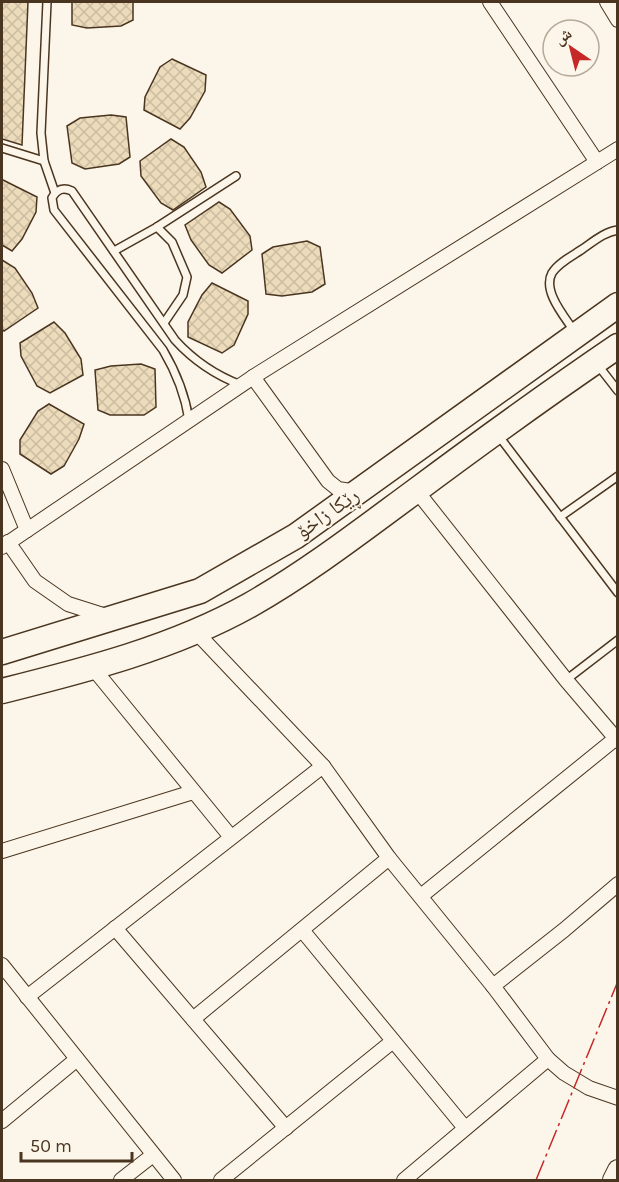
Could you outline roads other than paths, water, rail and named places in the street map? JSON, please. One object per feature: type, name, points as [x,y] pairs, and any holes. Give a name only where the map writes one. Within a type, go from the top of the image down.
[{"type":"highway","name":"ڕێکا زاخۆ","points":[[2,652],[200,591],[297,536],[615,308]]},
{"type":"highway","name":"ڕێکا زاخۆ","points":[[2,692],[93,668],[196,632],[250,605],[342,546],[416,490],[618,346]]},
{"type":"street","points":[[490,2],[597,162]]},
{"type":"street","points":[[607,2],[618,21]]},
{"type":"street","points":[[112,618],[68,604],[35,581],[5,544],[247,381],[618,149]]},
{"type":"street","points":[[247,381],[328,481],[345,491],[357,492]]},
{"type":"street","points":[[2,469],[27,530]]},
{"type":"street","points":[[328,481],[332,501],[328,513]]},
{"type":"street","points":[[416,490],[616,740],[421,896]]},
{"type":"street","points":[[196,632],[323,766],[389,858],[493,986],[548,1059],[564,1073],[589,1088],[618,1098]]},
{"type":"street","points":[[93,668],[231,837]]},
{"type":"street","points":[[27,997],[323,766]]},
{"type":"street","points":[[2,851],[193,792]]},
{"type":"street","points":[[193,1019],[389,858]]},
{"type":"street","points":[[493,986],[618,884]]},
{"type":"street","points":[[115,928],[286,1128]]},
{"type":"street","points":[[302,930],[465,1128]]},
{"type":"street","points":[[2,965],[174,1180]]},
{"type":"street","points":[[221,1180],[393,1041]]},
{"type":"street","points":[[2,1121],[77,1059]]},
{"type":"street","points":[[404,1180],[548,1059]]},
{"type":"street","points":[[121,1180],[153,1155]]},
{"type":"street","points":[[613,1180],[618,1170]]},
{"type":"lane","points":[[47,2],[41,133],[44,161],[55,193]]},
{"type":"lane","points":[[2,148],[44,161]]},
{"type":"lane","points":[[114,251],[157,227],[236,176]]},
{"type":"lane","points":[[189,420],[183,390],[163,350],[54,210],[52,198],[60,189],[72,191],[176,340],[194,360],[216,375],[247,381]]},
{"type":"lane","points":[[157,227],[172,243],[188,277],[183,295],[164,323]]},
{"type":"lane","points":[[577,335],[553,295],[550,286],[552,272],[604,234],[618,230]]},
{"type":"lane","points":[[594,362],[618,391]]},
{"type":"lane","points":[[496,433],[618,593]]},
{"type":"lane","points":[[560,518],[618,476]]},
{"type":"lane","points":[[566,680],[618,640]]}]
